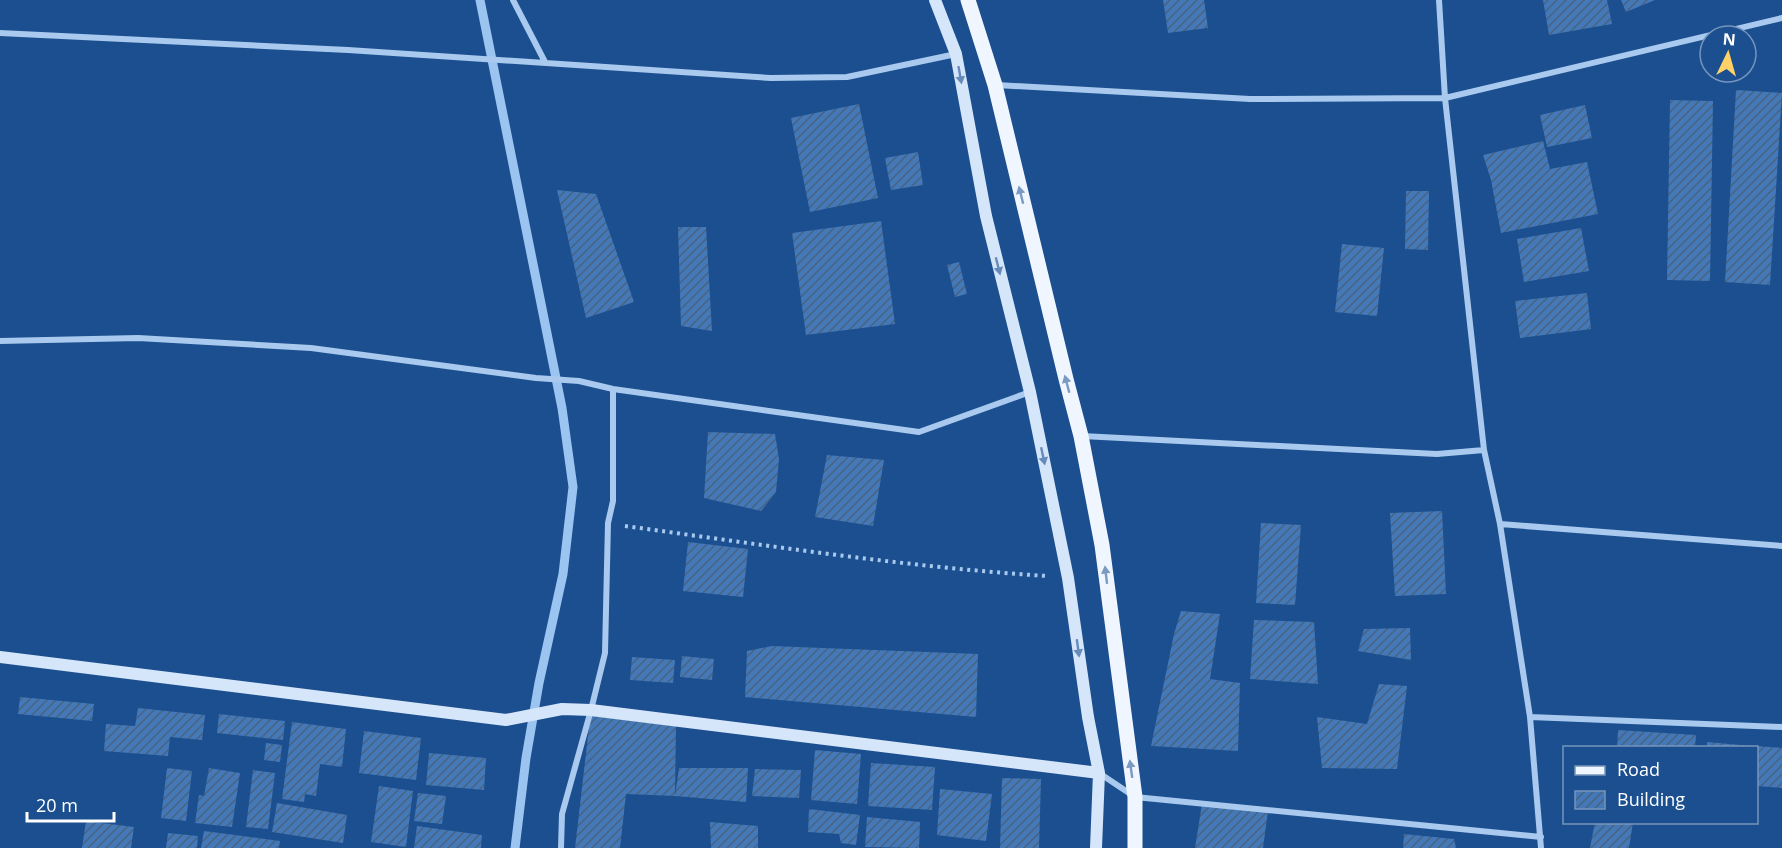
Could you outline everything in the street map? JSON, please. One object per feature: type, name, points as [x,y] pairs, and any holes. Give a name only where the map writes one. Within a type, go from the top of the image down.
[{"type":"main road","points":[[935,0],[956,54],[986,216],[1029,392],[1068,578],[1088,717],[1099,773],[1096,848]]},
{"type":"main road","points":[[968,0],[995,85],[1081,436],[1102,545],[1135,797],[1135,848]]},
{"type":"main road","points":[[0,657],[506,720],[562,709],[591,710],[1099,773]]},
{"type":"street","points":[[513,0],[545,62]]},
{"type":"street","points":[[1439,0],[1445,98],[1484,450],[1500,524],[1530,717],[1541,848]]},
{"type":"street","points":[[995,85],[1250,99],[1445,98],[1782,18]]},
{"type":"street","points":[[0,33],[348,50],[771,78],[847,77],[956,54]]},
{"type":"street","points":[[0,341],[138,338],[311,348],[536,378],[579,381],[613,389],[919,432],[1029,392]]},
{"type":"street","points":[[561,848],[562,814],[591,710],[604,653],[608,523],[613,501],[613,389]]},
{"type":"street","points":[[1081,436],[1437,454],[1484,450]]},
{"type":"street","points":[[1500,524],[1782,546]]},
{"type":"street","points":[[1530,717],[1782,727]]},
{"type":"street","points":[[1099,773],[1135,797],[1541,837]]},
{"type":"path","points":[[608,523],[832,555],[946,568],[1068,578]]},
{"type":"building","points":[[1163,0],[1204,0],[1208,28],[1168,33]]},
{"type":"building","points":[[1543,0],[1607,0],[1612,24],[1549,35]]},
{"type":"building","points":[[1621,0],[1655,0],[1626,12]]},
{"type":"building","points":[[1736,90],[1782,93],[1770,285],[1725,282]]},
{"type":"building","points":[[1670,100],[1713,101],[1710,281],[1667,280]]},
{"type":"building","points":[[859,104],[878,198],[810,212],[791,118]]},
{"type":"building","points":[[1585,105],[1592,138],[1547,147],[1540,115]]},
{"type":"building","points":[[1543,141],[1550,169],[1587,162],[1598,214],[1501,233],[1491,180],[1483,155]]},
{"type":"building","points":[[918,152],[923,185],[891,190],[885,158]]},
{"type":"building","points":[[557,190],[596,194],[634,302],[586,318]]},
{"type":"building","points":[[1406,191],[1429,191],[1428,250],[1405,249]]},
{"type":"building","points":[[881,221],[895,324],[806,335],[792,233]]},
{"type":"building","points":[[678,227],[706,227],[712,331],[681,326]]},
{"type":"building","points":[[1581,228],[1589,271],[1524,282],[1517,239]]},
{"type":"building","points":[[1342,244],[1384,248],[1377,316],[1335,312]]},
{"type":"building","points":[[959,262],[967,294],[955,297],[947,265]]},
{"type":"building","points":[[1587,293],[1591,329],[1520,338],[1515,301]]},
{"type":"building","points":[[708,432],[775,434],[779,459],[776,492],[761,511],[704,498]]},
{"type":"building","points":[[827,455],[884,460],[873,526],[815,517]]},
{"type":"building","points":[[1442,511],[1446,594],[1395,596],[1390,513]]},
{"type":"building","points":[[1261,523],[1301,525],[1295,605],[1256,603]]},
{"type":"building","points":[[688,542],[748,549],[743,597],[683,591]]},
{"type":"building","points":[[1181,611],[1220,614],[1210,679],[1240,683],[1238,751],[1151,746],[1174,634]]},
{"type":"building","points":[[1254,620],[1314,622],[1318,684],[1250,679]]},
{"type":"building","points":[[1410,628],[1411,660],[1358,651],[1364,629]]},
{"type":"building","points":[[772,646],[978,654],[976,717],[745,697],[747,651]]},
{"type":"building","points":[[682,656],[714,659],[712,680],[680,677]]},
{"type":"building","points":[[632,657],[675,660],[673,683],[630,680]]},
{"type":"building","points":[[1379,684],[1407,686],[1397,769],[1322,768],[1317,717],[1367,724]]},
{"type":"building","points":[[20,697],[94,704],[92,721],[18,714]]},
{"type":"building","points":[[138,708],[205,715],[202,740],[170,737],[168,756],[104,751],[106,724],[135,726]]},
{"type":"building","points":[[591,710],[676,721],[675,796],[626,794],[620,848],[575,848]]},
{"type":"building","points":[[219,714],[285,721],[283,740],[217,733]]},
{"type":"building","points":[[292,722],[346,729],[342,767],[320,764],[316,796],[305,794],[304,802],[282,799]]},
{"type":"building","points":[[1618,730],[1696,735],[1695,746],[1617,746]]},
{"type":"building","points":[[364,731],[421,738],[416,780],[359,773]]},
{"type":"building","points":[[1707,742],[1752,746],[1707,746]]},
{"type":"building","points":[[266,743],[282,745],[280,762],[264,760]]},
{"type":"building","points":[[1758,746],[1782,748],[1782,788],[1758,786]]},
{"type":"building","points":[[815,750],[861,754],[857,804],[811,800]]},
{"type":"building","points":[[429,753],[486,758],[484,790],[426,785]]},
{"type":"building","points":[[871,763],[935,767],[932,810],[868,806]]},
{"type":"building","points":[[167,768],[192,771],[186,821],[161,818]]},
{"type":"building","points":[[209,768],[240,773],[232,827],[195,823],[199,795],[204,796]]},
{"type":"building","points":[[679,768],[748,768],[746,802],[675,796]]},
{"type":"building","points":[[755,769],[801,770],[799,798],[752,796]]},
{"type":"building","points":[[253,770],[275,773],[268,829],[246,827]]},
{"type":"building","points":[[1002,778],[1041,779],[1039,848],[1000,848]]},
{"type":"building","points":[[379,786],[413,791],[406,847],[371,842]]},
{"type":"building","points":[[940,789],[992,794],[986,841],[937,835]]},
{"type":"building","points":[[418,793],[446,796],[442,824],[414,821]]},
{"type":"building","points":[[277,803],[347,815],[343,843],[272,832]]},
{"type":"building","points":[[1202,804],[1268,811],[1263,848],[1195,848]]},
{"type":"building","points":[[809,809],[860,815],[856,845],[841,843],[839,834],[808,832]]},
{"type":"building","points":[[867,817],[920,822],[919,848],[865,847]]},
{"type":"building","points":[[86,821],[134,827],[131,848],[82,848]]},
{"type":"building","points":[[710,822],[758,826],[758,848],[711,848]]},
{"type":"building","points":[[1595,824],[1633,824],[1629,848],[1590,848]]},
{"type":"building","points":[[417,826],[482,835],[481,848],[414,848]]},
{"type":"building","points":[[204,831],[280,841],[279,848],[201,848]]},
{"type":"building","points":[[168,833],[198,836],[197,848],[166,848]]},
{"type":"building","points":[[1404,834],[1454,839],[1456,848],[1403,848]]},
{"type":"waterway","points":[[480,0],[562,408],[573,487],[563,574],[539,683],[526,758],[515,848]]}]
